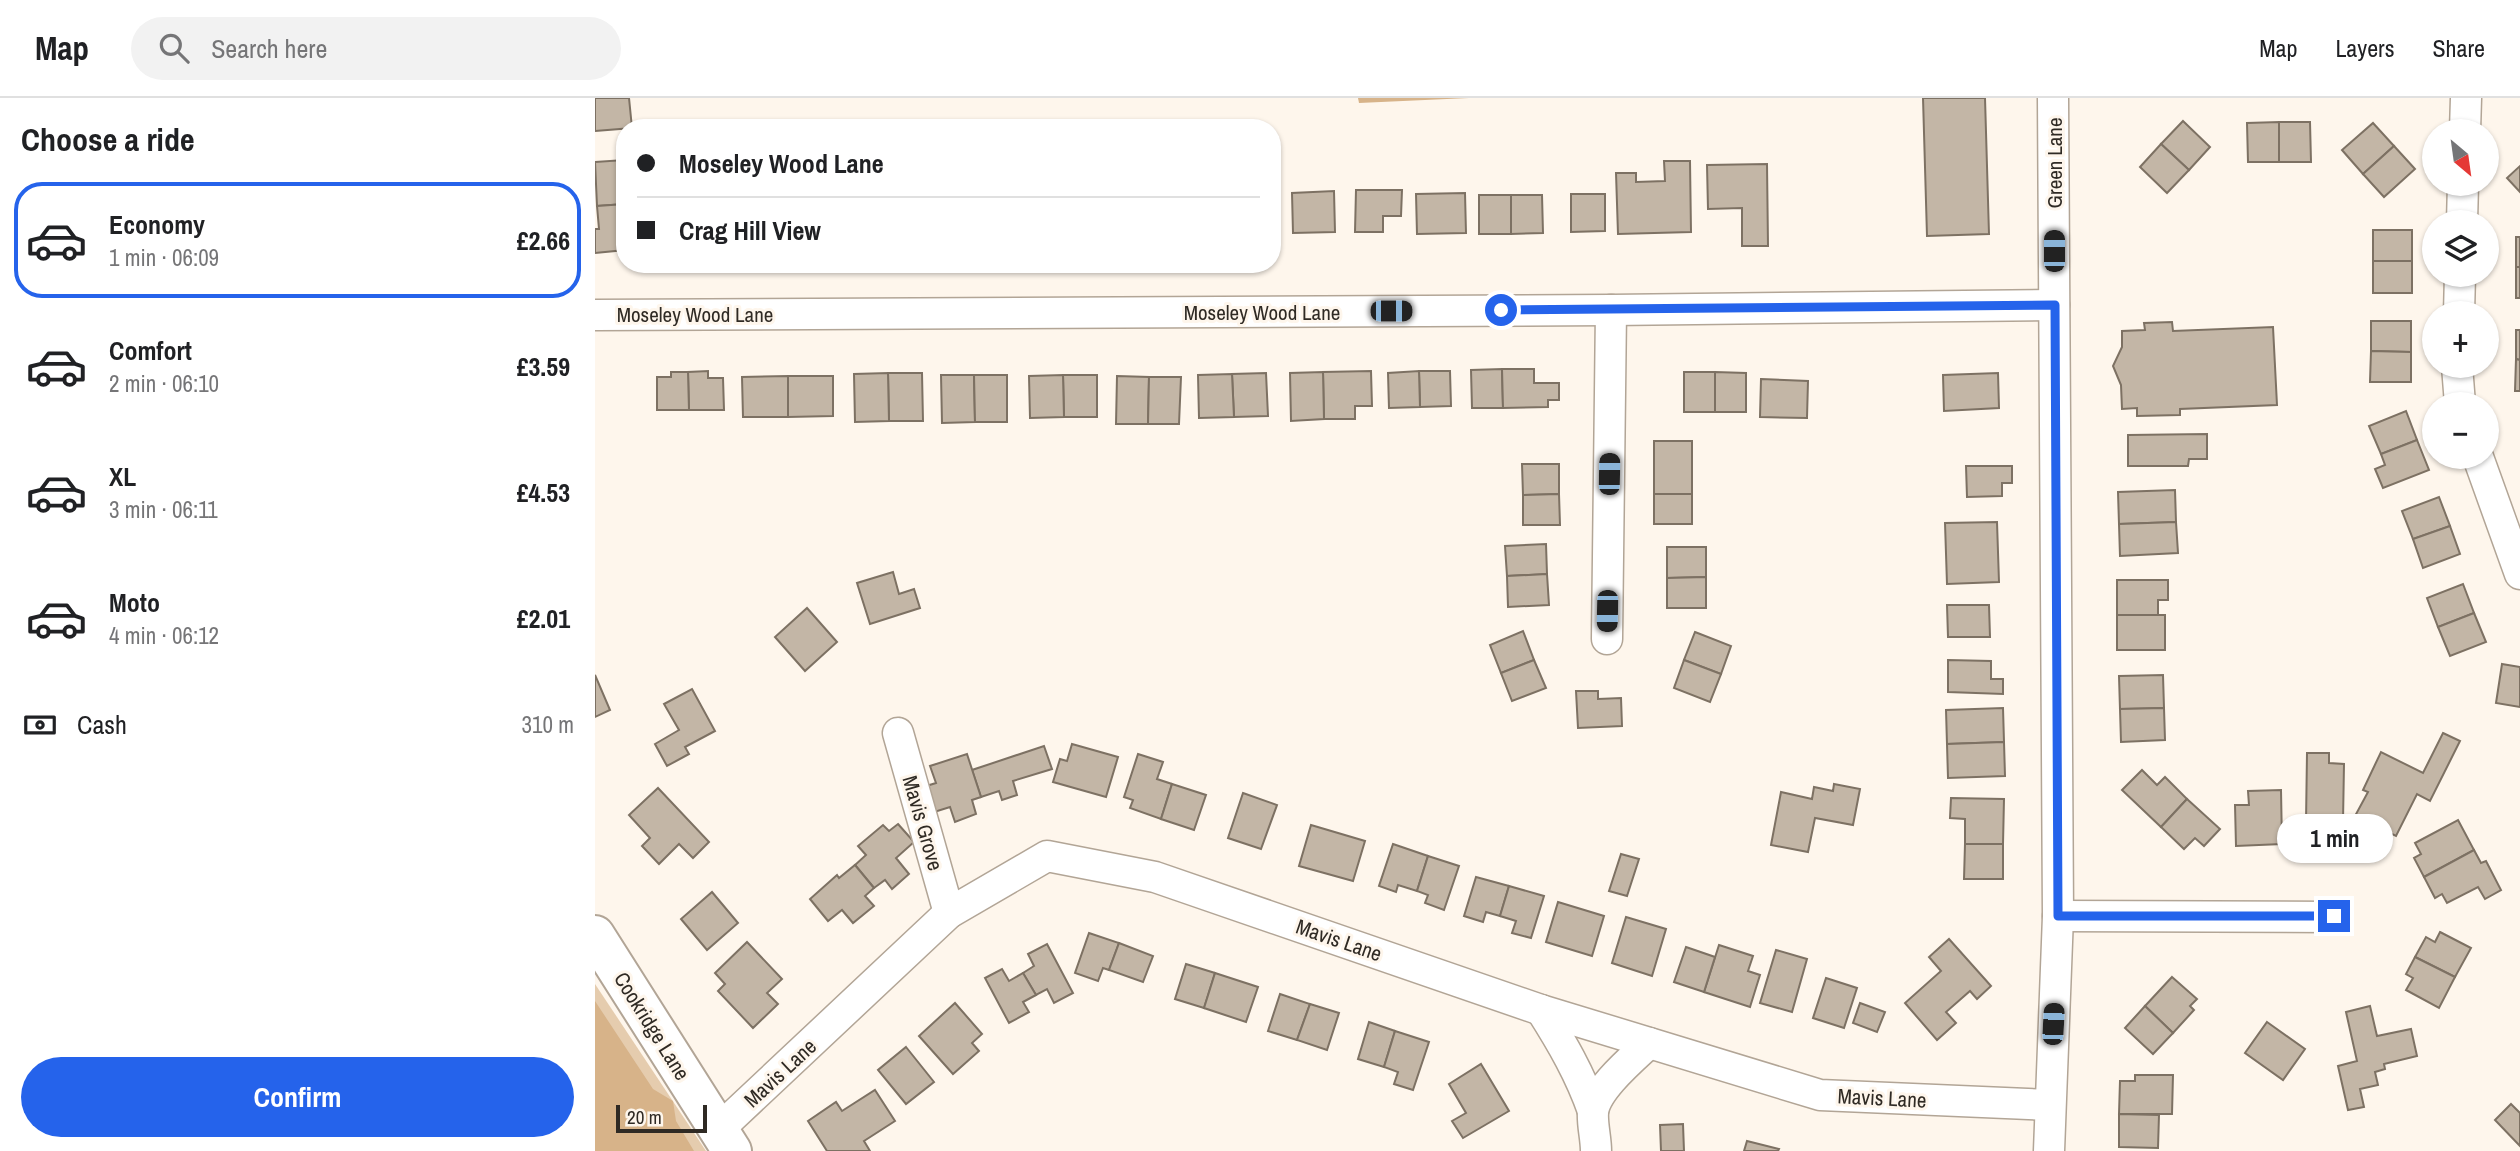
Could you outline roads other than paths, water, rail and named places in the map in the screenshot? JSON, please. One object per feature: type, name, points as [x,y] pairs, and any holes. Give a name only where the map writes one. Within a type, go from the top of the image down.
[{"type":"street","name":"Green Lane","points":[[2049,1151],[2058,916],[2053,98]]},
{"type":"street","points":[[2465,119],[2466,98]]},
{"type":"street","name":"Moseley Wood Lane","points":[[595,314],[1611,310],[2055,305]]},
{"type":"street","points":[[1607,639],[1611,310]]},
{"type":"street","points":[[2482,469],[2520,574]]},
{"type":"street","name":"Mavis Grove","points":[[898,733],[949,914]]},
{"type":"street","name":"Mavis Lane","points":[[725,1140],[949,914],[1047,856],[1155,877],[1541,1010],[1820,1095],[2049,1105]]},
{"type":"street","points":[[2058,916],[2334,916]]},
{"type":"street","name":"Cookridge Lane","points":[[595,936],[725,1140]]},
{"type":"street","points":[[1541,1010],[1567,1050],[1581,1078],[1593,1111],[1596,1151]]},
{"type":"street","points":[[1593,1111],[1604,1089],[1619,1070],[1649,1044]]}]
